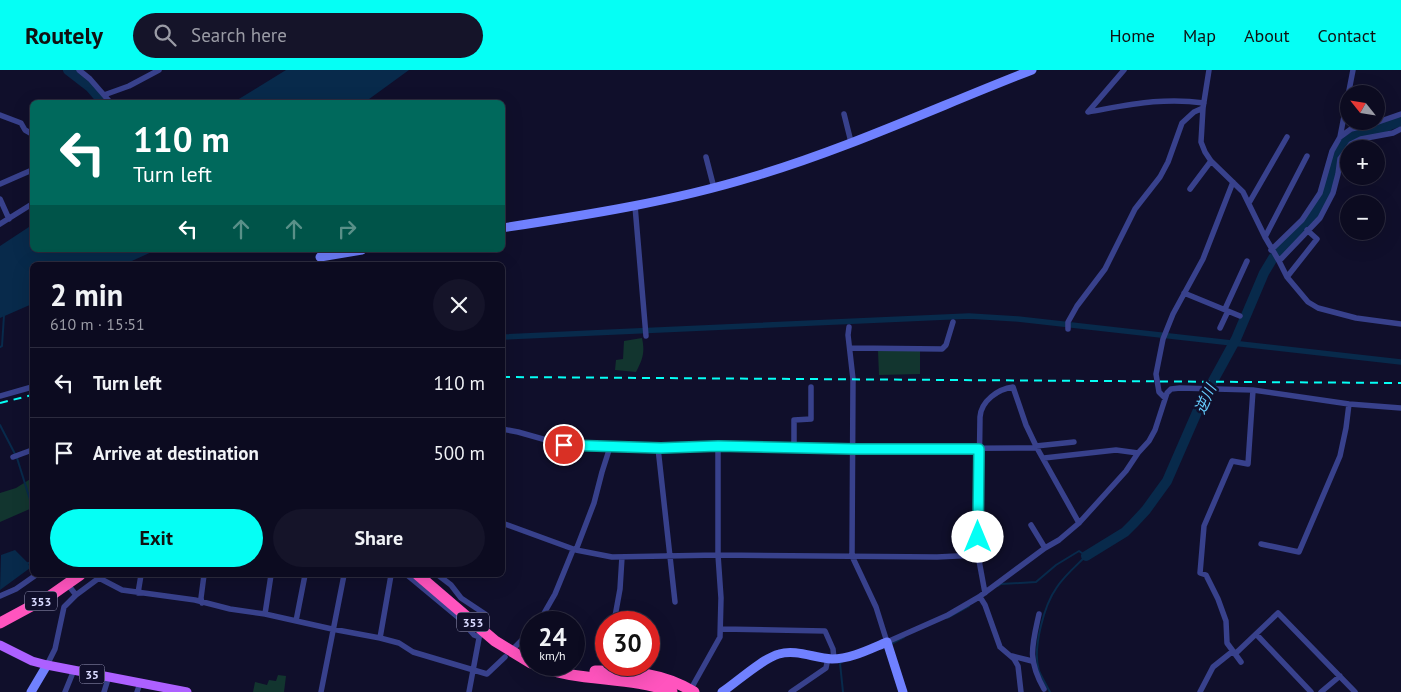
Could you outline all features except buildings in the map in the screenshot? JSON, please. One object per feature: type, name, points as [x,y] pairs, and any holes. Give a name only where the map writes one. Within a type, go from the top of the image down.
[{"type":"highway","name":"353","points":[[0,623],[50,596],[77,577]]},
{"type":"highway","name":"353","points":[[420,577],[496,641],[520,656]]},
{"type":"highway","name":"353","points":[[427,577],[501,640],[520,651]]},
{"type":"highway","name":"353","points":[[0,618],[71,581]]},
{"type":"highway","points":[[585,674],[635,672],[679,683],[693,690]]},
{"type":"highway","points":[[585,675],[640,683],[672,692]]},
{"type":"highway","points":[[585,675],[649,679],[678,692]]},
{"type":"highway","points":[[584,676],[651,692]]},
{"type":"main road","name":"35","points":[[0,645],[47,665],[109,676],[138,687],[187,692]]},
{"type":"street","points":[[79,70],[90,79],[108,100]]},
{"type":"street","points":[[104,95],[129,86],[159,70]]},
{"type":"street","points":[[505,228],[635,206],[714,188],[804,160],[1032,70]]},
{"type":"street","points":[[1124,70],[1088,112],[1155,100],[1182,100],[1204,105]]},
{"type":"street","points":[[1210,70],[1204,105],[1201,142],[1211,161],[1243,192],[1287,277],[1308,302],[1318,308],[1356,318],[1401,324]]},
{"type":"street","points":[[1340,138],[1352,70]]},
{"type":"street","points":[[1068,326],[1077,306],[1105,269],[1135,209],[1160,178],[1182,123],[1188,116],[1204,105]]},
{"type":"street","points":[[844,114],[851,142]]},
{"type":"street","points":[[1273,252],[1302,220],[1320,193],[1332,151],[1340,138],[1351,129],[1401,114]]},
{"type":"street","points":[[0,116],[22,123],[25,130],[30,132]]},
{"type":"street","points":[[1279,260],[1320,218],[1333,193],[1340,159],[1351,144],[1361,138],[1393,133],[1401,129]]},
{"type":"street","points":[[1249,202],[1287,137]]},
{"type":"street","points":[[1265,237],[1306,156]]},
{"type":"street","points":[[706,157],[714,188]]},
{"type":"street","points":[[1190,189],[1211,161]]},
{"type":"street","points":[[0,184],[30,171]]},
{"type":"street","points":[[1165,398],[1159,392],[1156,374],[1163,339],[1184,293],[1203,259],[1234,182]]},
{"type":"street","points":[[0,199],[9,218]]},
{"type":"street","points":[[0,224],[30,205]]},
{"type":"street","points":[[635,206],[646,336]]},
{"type":"street","points":[[1287,277],[1317,239],[1307,230]]},
{"type":"street","points":[[321,261],[355,252]]},
{"type":"street","points":[[1220,328],[1247,261]]},
{"type":"street","points":[[1184,293],[1240,316]]},
{"type":"street","points":[[851,348],[942,349],[946,345],[954,322]]},
{"type":"street","points":[[849,327],[848,335],[854,379],[852,556],[876,607],[903,692]]},
{"type":"street","points":[[794,420],[811,419],[811,386]]},
{"type":"street","points":[[1021,692],[1018,666],[1000,647],[982,597],[978,555],[980,410],[996,393],[1013,387],[1026,426],[1079,523]]},
{"type":"street","points":[[0,396],[30,388]]},
{"type":"street","points":[[722,692],[762,662],[780,653],[790,652],[831,659],[888,645],[982,597],[1079,523],[1126,471],[1138,452],[1149,440],[1155,430],[1165,398],[1171,389],[1252,390],[1349,404],[1401,408]]},
{"type":"street","points":[[1241,662],[1227,643],[1226,622],[1218,599],[1206,575],[1200,572],[1204,526],[1232,461],[1248,464],[1252,390]]},
{"type":"street","points":[[1261,544],[1299,552],[1340,456],[1349,404]]},
{"type":"street","points":[[794,448],[795,413]]},
{"type":"street","points":[[505,430],[564,445],[610,447],[718,446],[979,449],[1037,447],[1074,442]]},
{"type":"street","points":[[693,690],[716,645],[720,629],[718,446]]},
{"type":"street","points":[[546,611],[594,504],[610,447]]},
{"type":"street","points":[[658,448],[675,602]]},
{"type":"street","points":[[1044,458],[1116,450],[1138,452]]},
{"type":"street","points":[[16,456],[30,451]]},
{"type":"street","points":[[505,524],[574,550],[612,557],[718,555],[937,558],[978,555]]},
{"type":"street","points":[[1032,525],[1045,548]]},
{"type":"street","points":[[616,611],[620,589],[622,557]]},
{"type":"street","points":[[0,596],[16,589],[33,577]]},
{"type":"street","points":[[31,692],[55,649],[64,607],[76,594],[100,577]]},
{"type":"street","points":[[102,577],[122,590],[195,600],[230,609],[265,614],[380,638],[398,643],[413,652],[487,674],[505,657]]},
{"type":"street","points":[[138,593],[141,577]]},
{"type":"street","points":[[202,602],[200,598],[204,577]]},
{"type":"street","points":[[265,614],[271,577]]},
{"type":"street","points":[[296,621],[305,577]]},
{"type":"street","points":[[320,692],[344,577]]},
{"type":"street","points":[[380,638],[391,577]]},
{"type":"street","points":[[409,577],[460,619],[474,635],[480,635],[469,692]]},
{"type":"street","points":[[440,577],[461,598],[485,614],[483,621]]},
{"type":"street","points":[[71,581],[76,594]]},
{"type":"street","points":[[1200,692],[1214,667],[1256,634],[1278,613],[1355,692]]},
{"type":"street","points":[[1039,614],[1033,641],[1032,660],[1036,674],[1044,689]]},
{"type":"street","points":[[720,629],[825,631],[833,649],[831,659],[826,668],[791,692]]},
{"type":"street","points":[[1256,634],[1311,692]]},
{"type":"street","points":[[515,647],[520,642]]},
{"type":"street","points":[[1010,656],[1032,660]]},
{"type":"street","points":[[65,692],[74,670]]},
{"type":"street","points":[[104,692],[109,676]]},
{"type":"street","points":[[1322,692],[1340,676]]},
{"type":"green space","points":[[642,338],[643,355],[636,372],[615,370],[616,360],[623,359],[624,341]]},
{"type":"green space","points":[[878,351],[920,351],[920,374],[879,375]]},
{"type":"green space","points":[[30,479],[30,509],[0,522],[0,493],[16,488]]},
{"type":"green space","points":[[278,675],[286,676],[284,692],[253,692],[255,682],[267,685],[269,680],[276,681]]},
{"type":"water","points":[[286,70],[409,70],[368,100],[237,100]]},
{"type":"water","points":[[30,226],[30,252],[152,252],[130,262],[30,262],[30,305],[0,318],[0,246]]},
{"type":"water","points":[[15,550],[28,563],[30,568],[0,590],[1,555]]},
{"type":"waterway","points":[[68,70],[90,87],[101,100]]},
{"type":"waterway","name":"逆川","points":[[1086,556],[1125,532],[1146,510],[1167,481],[1201,403],[1236,339],[1264,273],[1273,258],[1314,215],[1327,191],[1337,155],[1343,144],[1357,134],[1401,121]]},
{"type":"waterway","points":[[0,347],[2,346],[4,315]]},
{"type":"waterway","points":[[505,337],[969,316],[1018,319],[1401,362]]},
{"type":"waterway","points":[[0,425],[15,454]]},
{"type":"waterway","points":[[17,458],[30,500]]},
{"type":"waterway","name":"逆川","points":[[998,586],[1001,584],[1036,582],[1056,565],[1079,551],[1086,556],[1057,587],[1052,595],[1040,628],[1037,662],[1039,671],[1050,692]]},
{"type":"waterway","points":[[947,618],[969,606]]},
{"type":"waterway","points":[[891,644],[904,637]]},
{"type":"waterway","points":[[842,662],[840,663],[843,692]]},
{"type":"railway","points":[[505,377],[1401,383]]},
{"type":"railway","points":[[0,403],[30,396]]},
{"type":"route","points":[[564,445],[661,448],[718,446],[979,449],[978,537]]}]
